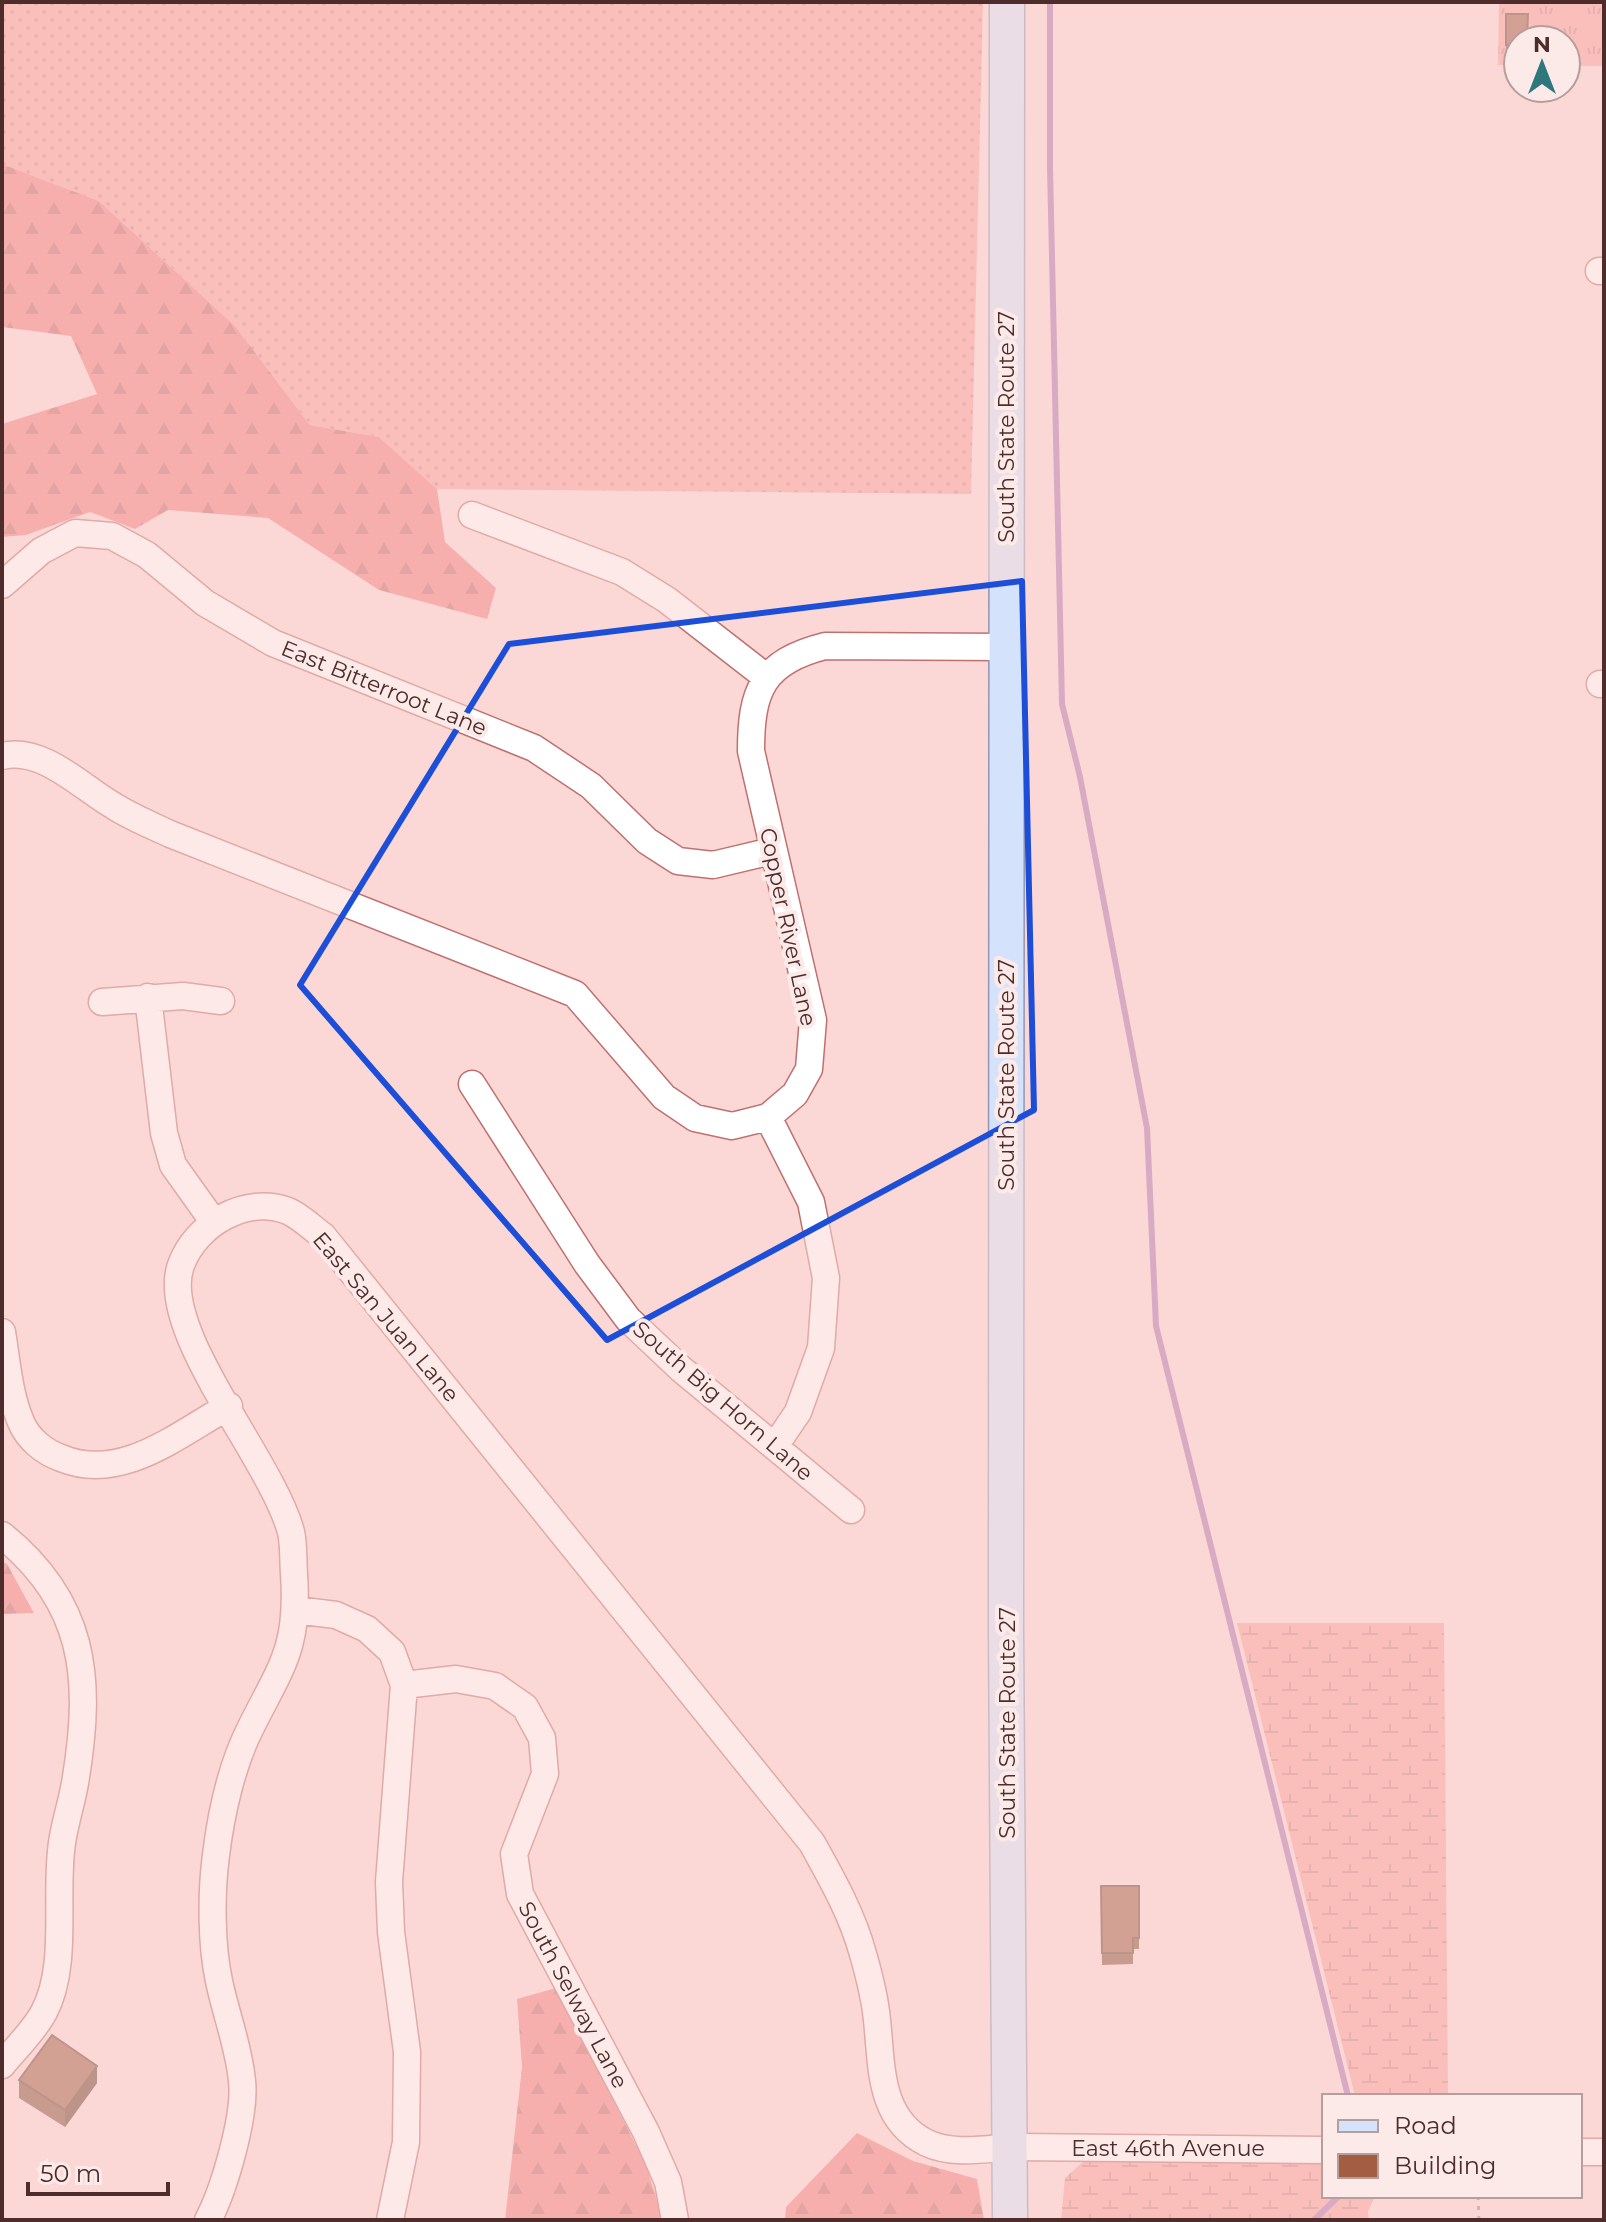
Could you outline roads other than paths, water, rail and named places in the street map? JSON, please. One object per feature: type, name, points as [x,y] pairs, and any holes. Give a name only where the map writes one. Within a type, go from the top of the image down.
[{"type":"main road","name":"South State Route 27","points":[[1007,2],[1006,1629],[1010,2220]]},
{"type":"street","points":[[472,515],[622,572],[667,600],[766,677],[800,652],[825,646],[1006,647]]},
{"type":"street","name":"East Bitterroot Lane","points":[[2,585],[41,551],[75,533],[112,536],[147,555],[205,603],[273,643],[534,748],[591,786],[647,841],[678,861],[713,865],[772,851]]},
{"type":"street","name":"Copper River Lane","points":[[766,677],[751,709],[751,751],[813,1020],[809,1069],[795,1094],[768,1117]]},
{"type":"street","points":[[2,756],[11,754],[53,765],[114,806],[170,834],[575,994],[664,1097],[695,1118],[732,1126],[768,1117],[811,1202],[826,1278],[821,1348],[798,1412],[775,1446]]},
{"type":"street","points":[[102,1002],[183,996],[221,1001]]},
{"type":"street","points":[[148,997],[164,1133],[173,1165],[213,1221],[196,1239],[180,1266],[176,1299],[187,1337],[275,1490],[292,1534],[296,1610],[294,1632],[282,1669],[250,1728],[236,1771],[216,1856],[218,1978],[243,2083],[242,2114],[208,2220]]},
{"type":"street","name":"South Big Horn Lane","points":[[472,1084],[587,1264],[628,1319],[681,1369],[851,1510]]},
{"type":"street","name":"East San Juan Lane","points":[[213,1221],[249,1208],[288,1211],[323,1236],[812,1843],[844,1901],[863,1954],[877,2018],[885,2098],[900,2120],[927,2143],[964,2150],[1011,2147]]},
{"type":"street","points":[[3,1340],[12,1396],[22,1425],[44,1452],[80,1466],[112,1467],[139,1457],[229,1406]]},
{"type":"street","points":[[2,1535],[31,1559],[57,1594],[84,1672],[85,1696],[76,1778],[61,1844],[54,1983],[44,2013],[2,2065]]},
{"type":"street","points":[[296,1610],[336,1615],[367,1629],[392,1652],[404,1685],[389,1882],[391,1932],[407,2052],[406,2142],[390,2220]]},
{"type":"street","name":"South Selway Lane","points":[[404,1685],[456,1679],[495,1686],[525,1707],[542,1738],[545,1774],[514,1854],[520,1894],[646,2132],[668,2182],[675,2220]]},
{"type":"street","name":"East 46th Avenue","points":[[1011,2147],[1322,2150]]},
{"type":"street","points":[[1582,2152],[1604,2152]]},
{"type":"waterway","points":[[1050,2],[1050,168],[1062,704],[1080,777],[1147,1128],[1156,1326],[1348,2094]]},
{"type":"waterway","points":[[1314,2220],[1337,2198]]}]
